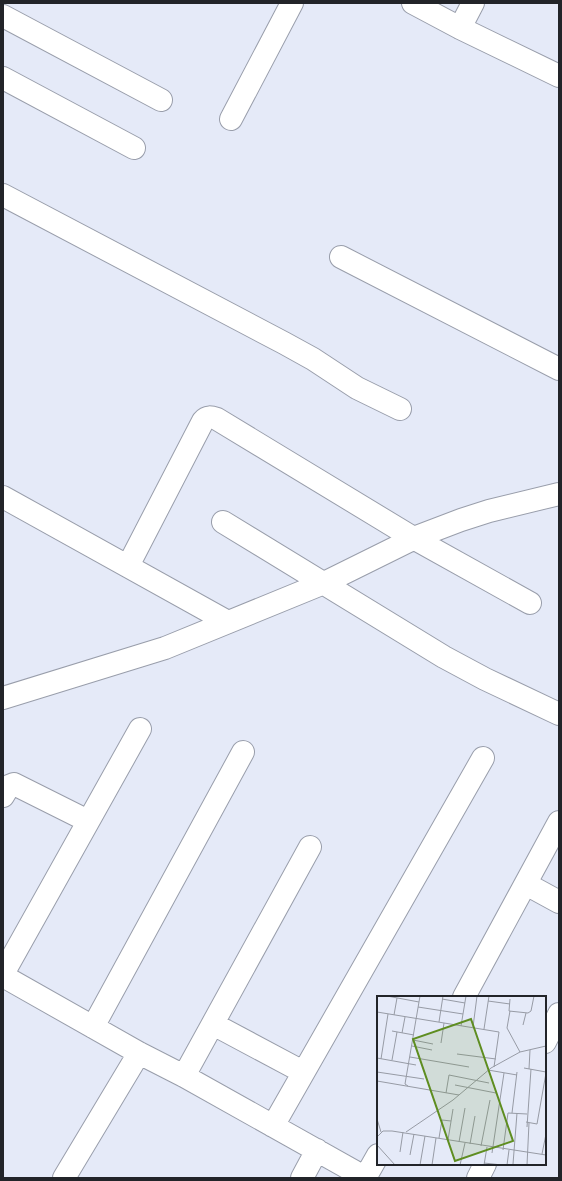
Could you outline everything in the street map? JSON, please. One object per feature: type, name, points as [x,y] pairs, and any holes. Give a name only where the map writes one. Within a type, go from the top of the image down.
[{"type":"street","points":[[231,119],[292,3]]},
{"type":"street","points":[[413,3],[460,28],[559,76]]},
{"type":"street","points":[[460,28],[473,3]]},
{"type":"street","points":[[3,16],[161,100]]},
{"type":"street","points":[[3,78],[134,148]]},
{"type":"street","points":[[3,195],[284,343],[313,359],[357,388],[400,409]]},
{"type":"street","points":[[341,258],[559,369]]},
{"type":"street","points":[[128,566],[203,421],[206,418],[211,417],[217,419],[415,539],[530,602]]},
{"type":"street","points":[[3,698],[165,648],[324,583],[415,539],[461,520],[489,511],[559,495]]},
{"type":"street","points":[[3,497],[228,622]]},
{"type":"street","points":[[223,522],[402,632],[485,680],[559,714]]},
{"type":"street","points":[[140,729],[3,975],[139,1053],[184,1076],[366,1178],[377,1157]]},
{"type":"street","points":[[93,1027],[243,752]]},
{"type":"street","points":[[273,1126],[483,758]]},
{"type":"street","points":[[3,796],[9,786],[14,784],[88,821]]},
{"type":"street","points":[[465,996],[559,822]]},
{"type":"street","points":[[184,1076],[310,847]]},
{"type":"street","points":[[526,884],[559,902]]},
{"type":"street","points":[[546,1040],[559,1014]]},
{"type":"street","points":[[213,1024],[303,1072]]},
{"type":"street","points":[[64,1178],[139,1053]]},
{"type":"street","points":[[302,1178],[317,1150]]},
{"type":"street","points":[[478,1178],[484,1165]]}]
